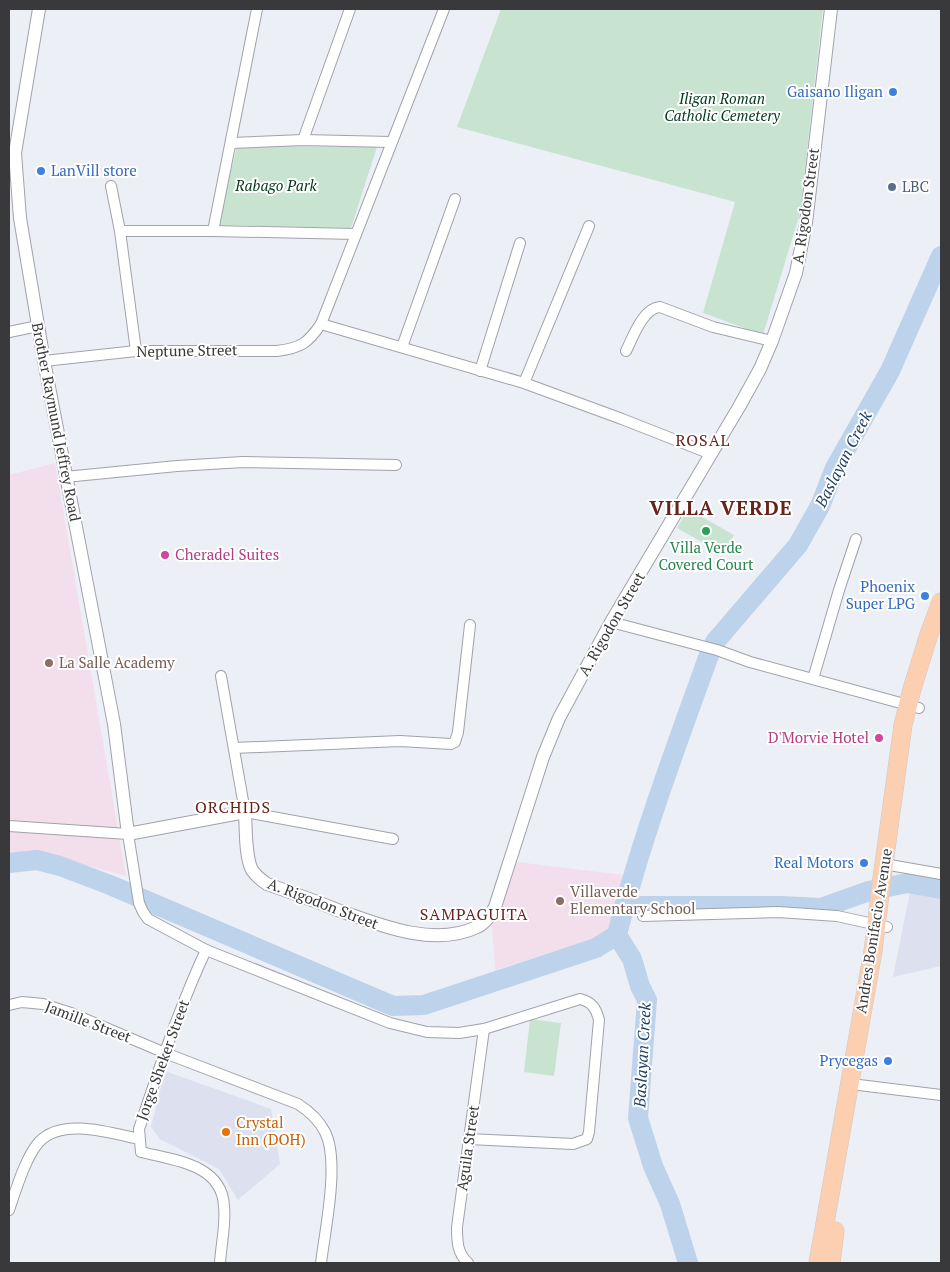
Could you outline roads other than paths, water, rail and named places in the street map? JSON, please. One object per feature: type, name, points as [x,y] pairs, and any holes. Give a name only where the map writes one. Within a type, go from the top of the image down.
[{"type":"highway","name":"Andres Bonifacio Avenue","points":[[831,1263],[859,1085],[882,971],[881,926],[888,871],[914,730],[913,707],[928,634],[941,602]]},
{"type":"highway","name":"Andres Bonifacio Avenue","points":[[913,707],[941,633]]},
{"type":"highway","name":"Andres Bonifacio Avenue","points":[[818,1263],[873,950],[881,926]]},
{"type":"street","name":"Brother Raymund Jeffrey Road","points":[[39,9],[12,153],[20,218],[44,361],[114,724],[128,834]]},
{"type":"street","points":[[213,231],[257,9]]},
{"type":"street","points":[[303,140],[350,9]]},
{"type":"street","name":"Neptune Street","points":[[44,361],[136,351],[292,349],[304,345],[312,338],[321,324],[444,9]]},
{"type":"street","name":"A. Rigodon Street","points":[[245,812],[248,856],[252,869],[258,878],[266,884],[393,929],[425,935],[456,933],[478,927],[488,919],[495,907],[543,757],[559,718],[611,622],[756,376],[772,341],[796,273],[806,223],[830,9]]},
{"type":"street","points":[[231,143],[303,140],[391,142]]},
{"type":"street","points":[[111,186],[120,231],[136,351]]},
{"type":"street","points":[[402,347],[455,199]]},
{"type":"street","points":[[524,383],[589,226]]},
{"type":"street","points":[[120,231],[356,234]]},
{"type":"street","points":[[480,371],[520,243]]},
{"type":"street","points":[[626,351],[644,315],[654,308],[660,307],[742,335],[772,341]]},
{"type":"street","points":[[321,324],[524,383],[711,454]]},
{"type":"street","points":[[9,332],[38,326]]},
{"type":"street","points":[[65,477],[177,466],[243,462],[396,465]]},
{"type":"street","points":[[813,679],[856,539]]},
{"type":"street","points":[[611,622],[717,650],[750,662],[913,707]]},
{"type":"street","points":[[234,748],[400,741],[451,744],[455,742],[458,732],[470,625]]},
{"type":"street","points":[[221,676],[245,812]]},
{"type":"street","points":[[9,826],[128,834],[245,812],[392,839]]},
{"type":"street","points":[[128,834],[139,903],[148,919],[206,950],[390,1024],[426,1032],[459,1033],[484,1029],[580,999],[590,1002],[596,1010],[599,1020],[590,1132],[587,1139],[581,1143],[573,1144],[469,1139]]},
{"type":"street","points":[[888,871],[941,874]]},
{"type":"street","points":[[643,916],[778,912],[837,916],[881,926]]},
{"type":"street","name":"Jorge Sheker Street","points":[[206,950],[195,973],[165,1053],[139,1129],[139,1139],[141,1152],[198,1168],[212,1177],[222,1190],[224,1205],[220,1263]]},
{"type":"street","name":"Jamille Street","points":[[9,1005],[22,1002],[43,1004],[71,1012],[165,1053],[298,1104],[312,1114],[325,1132],[331,1152],[331,1182],[321,1263]]},
{"type":"street","name":"Aguila Street","points":[[468,1263],[460,1256],[457,1243],[457,1227],[484,1029]]},
{"type":"street","points":[[859,1085],[941,1095]]},
{"type":"street","points":[[9,1210],[31,1154],[39,1142],[47,1136],[70,1128],[86,1128],[139,1139]]},
{"type":"waterway","name":"Baslayan Creek","points":[[715,642],[798,545],[820,506],[835,468],[890,371],[941,256]]},
{"type":"waterway","points":[[9,863],[37,860],[60,866],[110,885],[393,1006],[424,1005],[596,948],[617,935],[648,828],[709,655]]},
{"type":"waterway","points":[[624,906],[781,906],[821,908],[869,891],[907,883],[941,889]]},
{"type":"waterway","name":"Baslayan Creek","points":[[617,935],[632,959],[640,986],[647,1000],[638,1118],[653,1166],[670,1204],[688,1263]]},
{"type":"place","name":"Gaisano Iligan","points":[[893,92]]},
{"type":"place","name":"LanVill store","points":[[41,171]]},
{"type":"place","name":"LBC","points":[[892,187]]},
{"type":"place","name":"Villa Verde Covered Court","points":[[706,531]]},
{"type":"place","name":"Cheradel Suites","points":[[165,555]]},
{"type":"place","name":"Phoenix Super LPG","points":[[925,596]]},
{"type":"place","name":"La Salle Academy","points":[[49,663]]},
{"type":"place","name":"D'Morvie Hotel","points":[[879,738]]},
{"type":"place","name":"Real Motors","points":[[864,863]]},
{"type":"place","name":"Villaverde Elementary School","points":[[560,901]]},
{"type":"place","name":"Prycegas","points":[[888,1061]]},
{"type":"place","name":"Crystal Inn (DOH)","points":[[226,1132]]},
{"type":"district","name":"ROSAL","points":[[703,440]]},
{"type":"district","name":"VILLA VERDE","points":[[721,508]]},
{"type":"district","name":"ORCHIDS","points":[[233,807]]},
{"type":"district","name":"SAMPAGUITA","points":[[474,914]]},
{"type":"park label","name":"Iligan Roman Catholic Cemetery","points":[[722,108]]},
{"type":"park label","name":"Rabago Park","points":[[276,186]]}]
